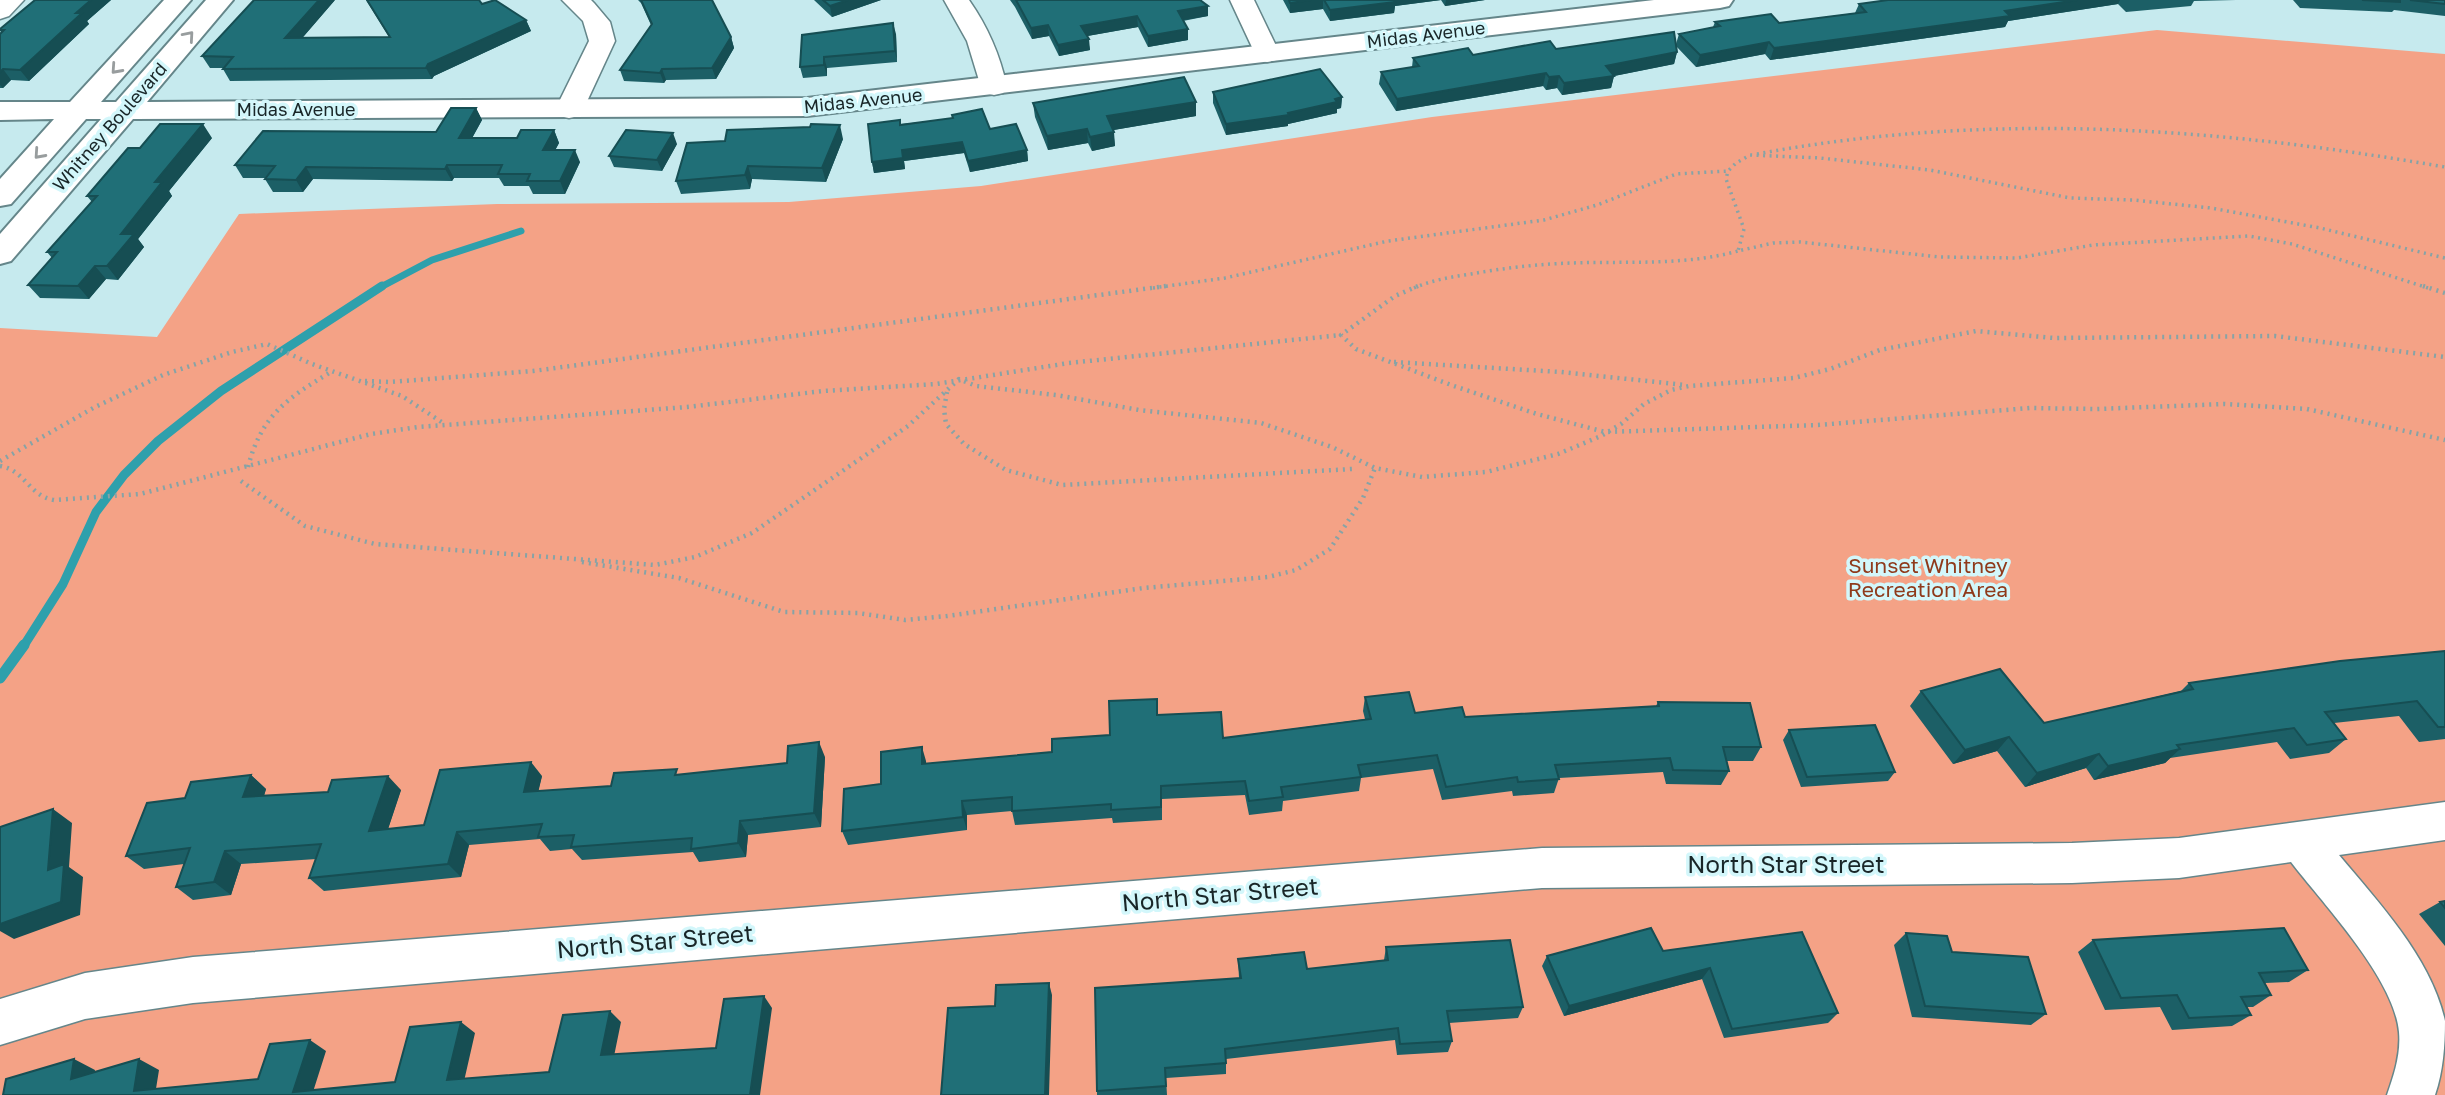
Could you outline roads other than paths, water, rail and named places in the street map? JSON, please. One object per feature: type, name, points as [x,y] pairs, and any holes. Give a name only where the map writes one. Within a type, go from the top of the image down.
[{"type":"street","points":[[0,11],[12,0]]},
{"type":"street","name":"Whitney Boulevard","points":[[0,197],[178,0]]},
{"type":"street","name":"Whitney Boulevard","points":[[0,254],[220,0]]},
{"type":"street","points":[[569,110],[602,41],[601,28],[594,16],[574,0]]},
{"type":"street","points":[[956,0],[971,19],[985,48],[994,87]]},
{"type":"street","points":[[1242,0],[1267,54]]},
{"type":"street","name":"Midas Avenue","points":[[0,111],[807,107],[1720,0]]},
{"type":"street","name":"North Star Street","points":[[0,1022],[85,996],[193,980],[1542,868],[2072,863],[2179,858],[2445,821]]},
{"type":"street","points":[[2301,842],[2384,947],[2411,998],[2421,1022],[2423,1057],[2411,1095]]},
{"type":"waterway","points":[[379,288],[432,260],[521,231]]},
{"type":"waterway","points":[[23,647],[63,584],[96,512],[124,475],[158,441],[221,391],[382,286]]},
{"type":"waterway","points":[[0,678],[24,645]]},
{"type":"park label","name":"Sunset Whitney Recreation Area","points":[[1928,578]]}]
